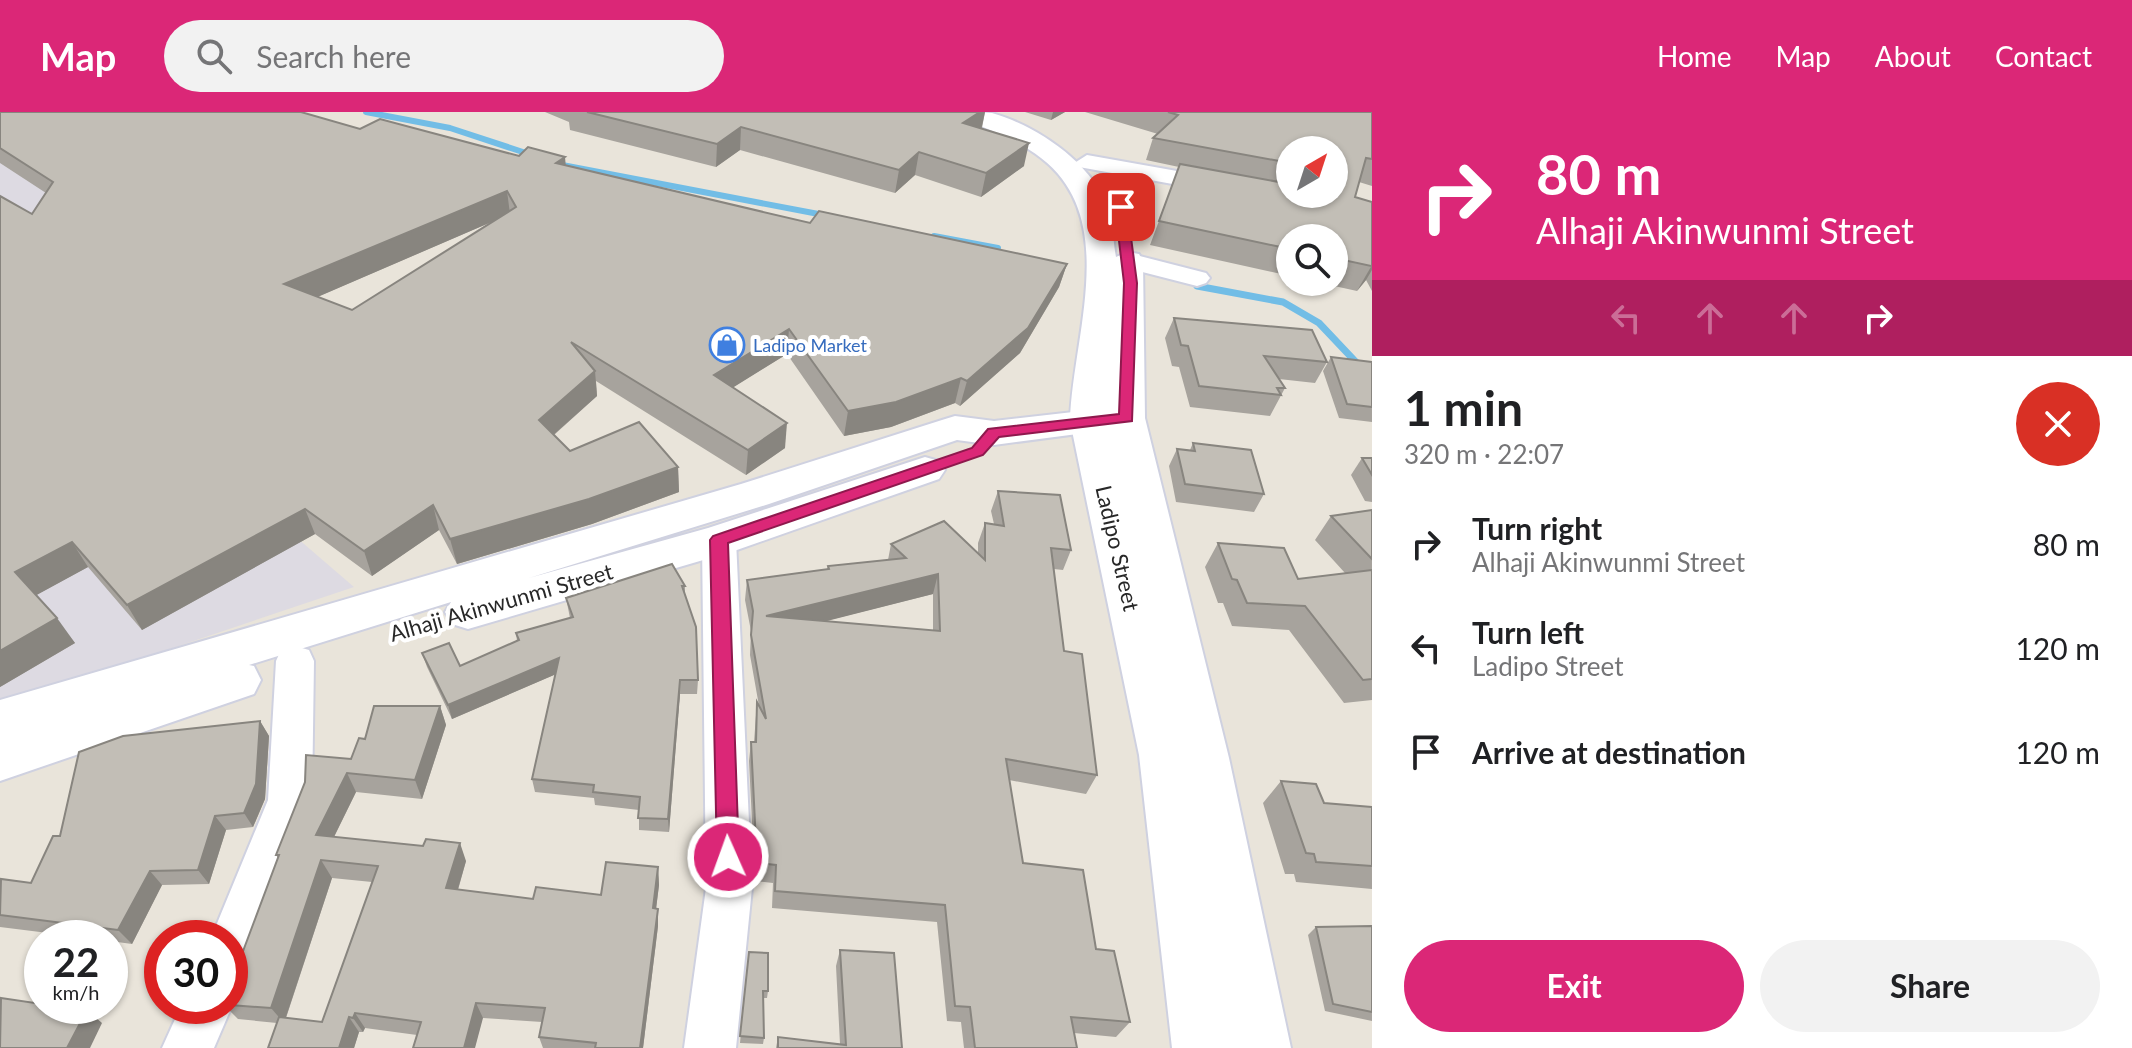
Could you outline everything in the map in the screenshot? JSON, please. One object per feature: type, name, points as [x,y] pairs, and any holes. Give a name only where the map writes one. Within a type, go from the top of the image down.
[{"type":"main road","name":"Ladipo Street","points":[[967,112],[1010,129],[1051,153],[1077,179],[1094,208],[1104,282],[1089,384],[1108,420],[1203,758],[1259,1048]]},
{"type":"main road","name":"Ladipo Street","points":[[998,112],[1026,123],[1087,162],[1107,181],[1121,207],[1130,283],[1108,420],[1165,755],[1204,1048]]},
{"type":"main road","name":"Alhaji Akinwunmi Street","points":[[0,721],[755,494],[955,428],[994,433],[1108,420]]},
{"type":"main road","name":"Alhaji Akinwunmi Street","points":[[0,759],[295,661],[719,540],[977,452],[994,433]]},
{"type":"street","points":[[1087,162],[1251,192]]},
{"type":"street","points":[[1128,261],[1197,278]]},
{"type":"street","points":[[710,1048],[729,888],[719,540]]},
{"type":"street","points":[[242,920],[290,800],[295,661]]},
{"type":"street","points":[[188,1048],[199,1024]]},
{"type":"shaded area","points":[[0,112],[82,112],[146,408],[354,587],[0,706]]},
{"type":"building","points":[[0,112],[301,112],[360,129],[380,119],[519,156],[528,147],[565,157],[556,163],[810,223],[819,211],[1067,264],[1028,328],[967,381],[961,378],[896,402],[848,411],[789,329],[714,375],[787,423],[748,450],[571,342],[595,371],[539,420],[570,451],[639,422],[678,467],[589,499],[450,539],[433,505],[364,551],[305,509],[127,605],[72,542],[15,572],[57,618],[0,651],[0,196],[32,214],[53,182],[0,148]],"holes":[[[507,191],[516,207],[352,310],[284,284]]]},
{"type":"building","points":[[587,112],[980,112],[963,123],[1029,143],[986,173],[919,152],[899,170],[741,127],[717,144]]},
{"type":"building","points":[[1168,112],[1372,112],[1372,159],[1366,158],[1355,197],[1372,202],[1372,265],[1348,261],[1348,224],[1276,224],[1276,246],[1159,221],[1180,164],[1276,181],[1276,208],[1348,208],[1348,136],[1276,136],[1276,160],[1153,138],[1178,115]]},
{"type":"building","points":[[1174,318],[1312,330],[1327,362],[1264,356],[1285,388],[1277,388],[1281,395],[1199,386],[1188,346],[1181,345]]},
{"type":"building","points":[[1331,357],[1372,362],[1372,407],[1347,404]]},
{"type":"building","points":[[1193,443],[1251,450],[1264,494],[1185,484],[1177,449],[1195,451]]},
{"type":"building","points":[[1362,458],[1372,458],[1372,475]]},
{"type":"building","points":[[998,491],[1060,495],[1071,550],[1051,548],[1064,651],[1082,654],[1097,775],[1006,759],[1023,863],[1083,870],[1096,949],[1114,951],[1130,1022],[1071,1017],[1077,1048],[975,1048],[970,1007],[955,1006],[945,905],[775,891],[776,865],[757,863],[751,742],[756,742],[757,702],[766,719],[751,635],[753,611],[747,580],[829,569],[828,566],[906,558],[891,544],[944,521],[985,560],[985,523],[1004,526]],"holes":[[[938,574],[940,631],[766,616]]]},
{"type":"building","points":[[1372,510],[1372,559],[1331,516]]},
{"type":"building","points":[[1218,543],[1284,548],[1298,579],[1372,570],[1372,679],[1363,680],[1305,606],[1247,603],[1237,580],[1232,579]]},
{"type":"building","points":[[672,564],[685,586],[682,586],[696,627],[698,680],[680,680],[668,819],[638,818],[640,797],[593,792],[594,785],[532,779],[559,658],[448,705],[422,653],[449,643],[460,666],[519,640],[516,633],[573,617],[566,598]]},
{"type":"building","points":[[374,706],[440,706],[415,780],[347,773],[316,835],[423,846],[426,839],[460,843],[446,888],[533,899],[536,887],[601,895],[606,862],[658,867],[653,908],[658,909],[640,1048],[595,1048],[596,1043],[539,1037],[545,1008],[476,1003],[464,1048],[413,1048],[421,1022],[355,1013],[353,1018],[349,1017],[339,1048],[268,1048],[279,1017],[322,1022],[378,866],[321,860],[271,1008],[248,1006],[248,938],[305,782],[306,755],[351,759],[359,738],[365,739]]},
{"type":"building","points":[[260,721],[256,784],[244,813],[215,816],[198,870],[150,871],[123,920],[39,920],[0,915],[1,879],[31,883],[53,836],[60,836],[79,752],[123,736]]},
{"type":"building","points":[[1281,781],[1316,784],[1324,803],[1372,807],[1372,866],[1316,862],[1314,854],[1306,853]]},
{"type":"building","points":[[1372,926],[1372,1012],[1333,1004],[1316,927]]},
{"type":"building","points":[[840,950],[894,953],[902,1048],[778,1048],[778,1037],[846,1045]]},
{"type":"building","points":[[749,952],[768,953],[768,991],[763,991],[764,1038],[740,1036]]},
{"type":"building","points":[[1,998],[24,1001],[24,1024],[80,1024],[67,1048],[0,1048]]},
{"type":"waterway","points":[[366,112],[450,128],[532,155]]},
{"type":"waterway","points":[[557,164],[829,216]]},
{"type":"waterway","points":[[934,236],[998,248]]},
{"type":"waterway","points":[[1197,286],[1283,302],[1319,323],[1372,379]]},
{"type":"place","name":"Ladipo Market","points":[[727,345]]},
{"type":"route","points":[[728,857],[719,540],[977,452],[994,433],[1126,418],[1130,283],[1121,207]]}]
